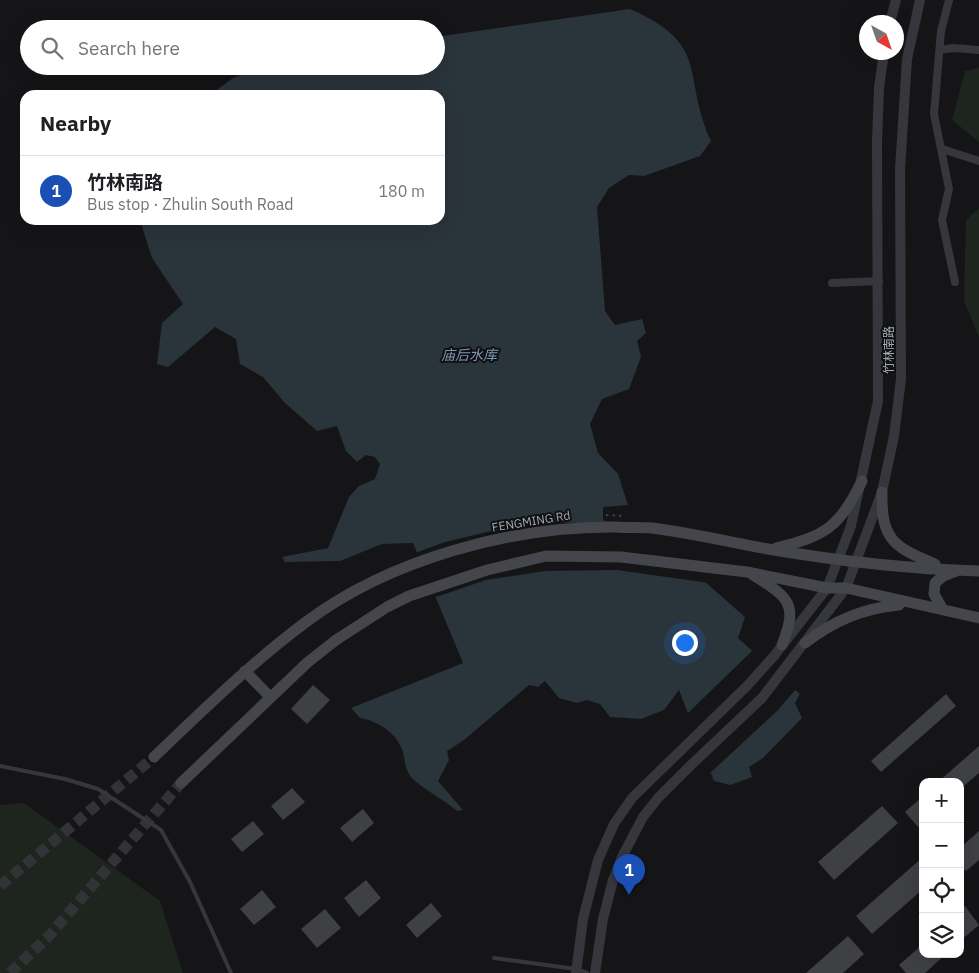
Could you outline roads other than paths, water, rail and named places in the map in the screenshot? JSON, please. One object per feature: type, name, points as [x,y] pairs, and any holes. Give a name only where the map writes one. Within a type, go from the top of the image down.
[{"type":"main road","points":[[771,549],[809,540],[823,533],[840,518],[862,481]]},
{"type":"main road","points":[[882,492],[882,512],[886,531],[891,539],[898,547],[944,568]]},
{"type":"main road","name":"FENGMING Rd","points":[[154,757],[245,671],[307,621],[330,606],[390,574],[474,544],[523,533],[576,527],[651,528],[838,560],[979,571]]},
{"type":"main road","points":[[181,783],[308,662],[387,607],[436,585],[487,570],[546,556],[621,557],[747,572],[827,588],[846,588],[910,604],[979,618]]},
{"type":"main road","points":[[943,610],[934,594],[935,583],[943,576],[956,570]]},
{"type":"main road","points":[[747,572],[774,589],[787,600],[791,618],[782,644]]},
{"type":"main road","points":[[805,643],[824,628],[866,609],[910,604]]},
{"type":"main road","points":[[245,671],[270,697]]},
{"type":"street","points":[[892,15],[896,0]]},
{"type":"street","name":"竹林南路","points":[[595,973],[613,880],[631,838],[643,817],[658,798],[744,717],[783,672],[846,588],[882,492],[894,436],[901,379],[900,169],[907,59],[920,0]]},
{"type":"street","points":[[949,0],[941,32],[934,114],[948,189],[942,220],[955,282]]},
{"type":"street","points":[[940,50],[953,48],[979,50]]},
{"type":"street","name":"竹林南路","points":[[576,971],[583,918],[598,860],[614,824],[632,798],[747,686],[774,656],[827,588],[851,526],[878,401],[877,141],[879,88],[883,60]]},
{"type":"street","points":[[942,149],[979,161]]},
{"type":"street","points":[[832,283],[878,281]]},
{"type":"lane","points":[[0,766],[65,779],[98,789],[161,830],[190,882],[231,973]]},
{"type":"lane","points":[[494,958],[587,973]]},
{"type":"water","name":"庙后水库","points":[[630,9],[656,22],[673,36],[684,49],[690,64],[702,118],[711,141],[700,156],[644,176],[629,175],[609,188],[597,207],[605,311],[615,325],[642,319],[646,333],[637,341],[641,357],[629,389],[602,399],[590,424],[598,453],[618,474],[628,505],[603,507],[603,520],[671,552],[745,617],[738,638],[800,694],[795,703],[802,718],[763,758],[749,767],[752,777],[730,785],[714,781],[679,690],[664,710],[641,719],[610,717],[600,704],[587,700],[577,703],[559,698],[545,681],[538,687],[529,685],[464,740],[447,751],[449,760],[438,781],[463,810],[457,811],[411,777],[406,768],[400,745],[392,734],[380,725],[360,718],[351,708],[463,663],[413,543],[382,544],[340,561],[285,562],[282,557],[328,548],[349,497],[359,486],[375,479],[380,464],[375,457],[366,455],[357,462],[346,451],[337,426],[317,431],[285,403],[263,377],[240,364],[236,339],[215,327],[168,367],[157,364],[162,323],[183,304],[152,258],[142,225],[445,225],[445,90],[217,90],[240,75],[445,75],[445,36]]},
{"type":"tunnel","points":[[0,886],[154,757]]},
{"type":"tunnel","points":[[10,973],[48,937],[181,783]]},
{"type":"place","name":"竹林南路","points":[[629,895]]}]
